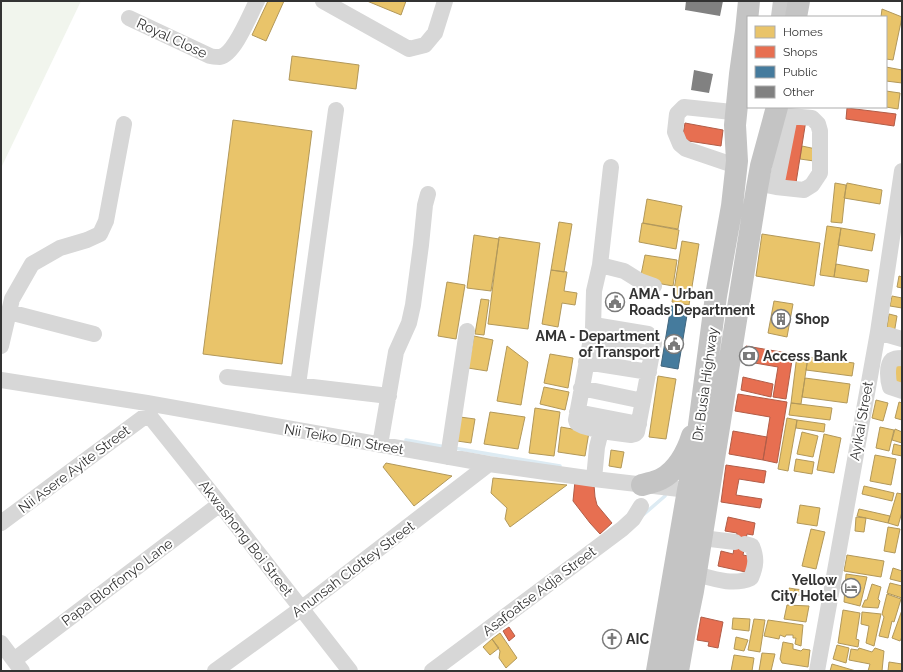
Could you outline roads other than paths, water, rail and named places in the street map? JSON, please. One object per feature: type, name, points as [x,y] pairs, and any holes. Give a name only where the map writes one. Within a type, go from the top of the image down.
[{"type":"highway","name":"Dr. Busia Highway","points":[[751,16],[753,5]]},
{"type":"highway","name":"Dr. Busia Highway","points":[[657,671],[694,463],[716,296],[732,206],[736,163],[735,125],[740,74],[747,37]]},
{"type":"highway","name":"Dr. Busia Highway","points":[[678,671],[694,591],[711,480],[767,188],[761,166],[778,110]]},
{"type":"highway","points":[[642,485],[661,479],[672,472],[689,445],[700,412]]},
{"type":"highway","points":[[686,625],[685,604],[687,574],[698,493],[702,486],[711,480]]},
{"type":"main road","points":[[782,16],[796,5]]},
{"type":"main road","points":[[736,163],[747,92]]},
{"type":"street","name":"Royal Close","points":[[129,18],[210,56],[220,57],[229,52],[247,23],[257,1]]},
{"type":"street","points":[[323,1],[409,49],[425,45],[435,33],[445,1]]},
{"type":"street","points":[[736,163],[686,149],[680,144],[675,132],[677,114],[684,107],[732,112],[737,111]]},
{"type":"street","points":[[298,385],[336,110]]},
{"type":"street","points":[[778,110],[812,118],[818,124],[820,131],[820,173],[812,185],[804,190],[767,188],[778,110]]},
{"type":"street","points":[[1,346],[12,299],[32,264],[60,248],[87,240],[100,234],[106,221],[124,124]]},
{"type":"street","points":[[591,334],[595,326],[600,326],[648,334],[653,339],[654,343],[644,401],[637,432],[635,434],[601,431],[583,426],[577,423],[576,420],[591,334],[594,291],[600,265],[611,167]]},
{"type":"street","name":"Ayikai Street","points":[[817,671],[878,332],[902,171]]},
{"type":"street","points":[[380,445],[396,352],[409,322],[413,304],[425,205],[428,194]]},
{"type":"street","points":[[600,265],[624,271],[640,281],[654,286]]},
{"type":"street","points":[[9,312],[94,334]]},
{"type":"street","points":[[448,457],[467,331]]},
{"type":"street","points":[[878,332],[902,339]]},
{"type":"street","points":[[902,358],[892,360],[889,364],[888,371],[890,387],[902,391]]},
{"type":"street","points":[[586,362],[649,372]]},
{"type":"street","points":[[871,369],[888,371]]},
{"type":"street","points":[[227,377],[389,396]]},
{"type":"street","name":"Nii Teiko Din Street","points":[[1,380],[148,409],[380,445],[489,464],[594,479],[688,490]]},
{"type":"street","points":[[581,388],[644,401]]},
{"type":"street","name":"Akwashong Boi Street","points":[[148,409],[350,671]]},
{"type":"street","name":"Nii Asere Ayite Street","points":[[1,523],[148,409]]},
{"type":"street","points":[[577,412],[639,424]]},
{"type":"street","points":[[594,479],[597,447],[601,431]]},
{"type":"street","name":"Anunsah Clottey Street","points":[[215,671],[302,608],[489,464]]},
{"type":"street","name":"Papa Blorfonyo Lane","points":[[18,666],[220,504]]},
{"type":"street","name":"Asafoatse Adja Street","points":[[432,671],[622,529],[633,519],[641,506]]},
{"type":"street","points":[[696,574],[733,582],[744,581],[751,578],[755,567],[755,552],[752,546],[702,538]]},
{"type":"street","points":[[1,643],[18,666]]},
{"type":"waterway","points":[[406,440],[446,447]]},
{"type":"waterway","points":[[454,448],[560,466]]},
{"type":"waterway","points":[[643,515],[665,496]]},
{"type":"place","name":"AMA - Urban Roads Department","points":[[615,302]]},
{"type":"place","name":"Shop","points":[[781,319]]},
{"type":"place","name":"AMA - Department of Transport","points":[[674,344]]},
{"type":"place","name":"Access Bank","points":[[749,356]]},
{"type":"place","name":"Yellow City Hotel","points":[[851,588]]},
{"type":"place","name":"AIC","points":[[612,639]]}]
